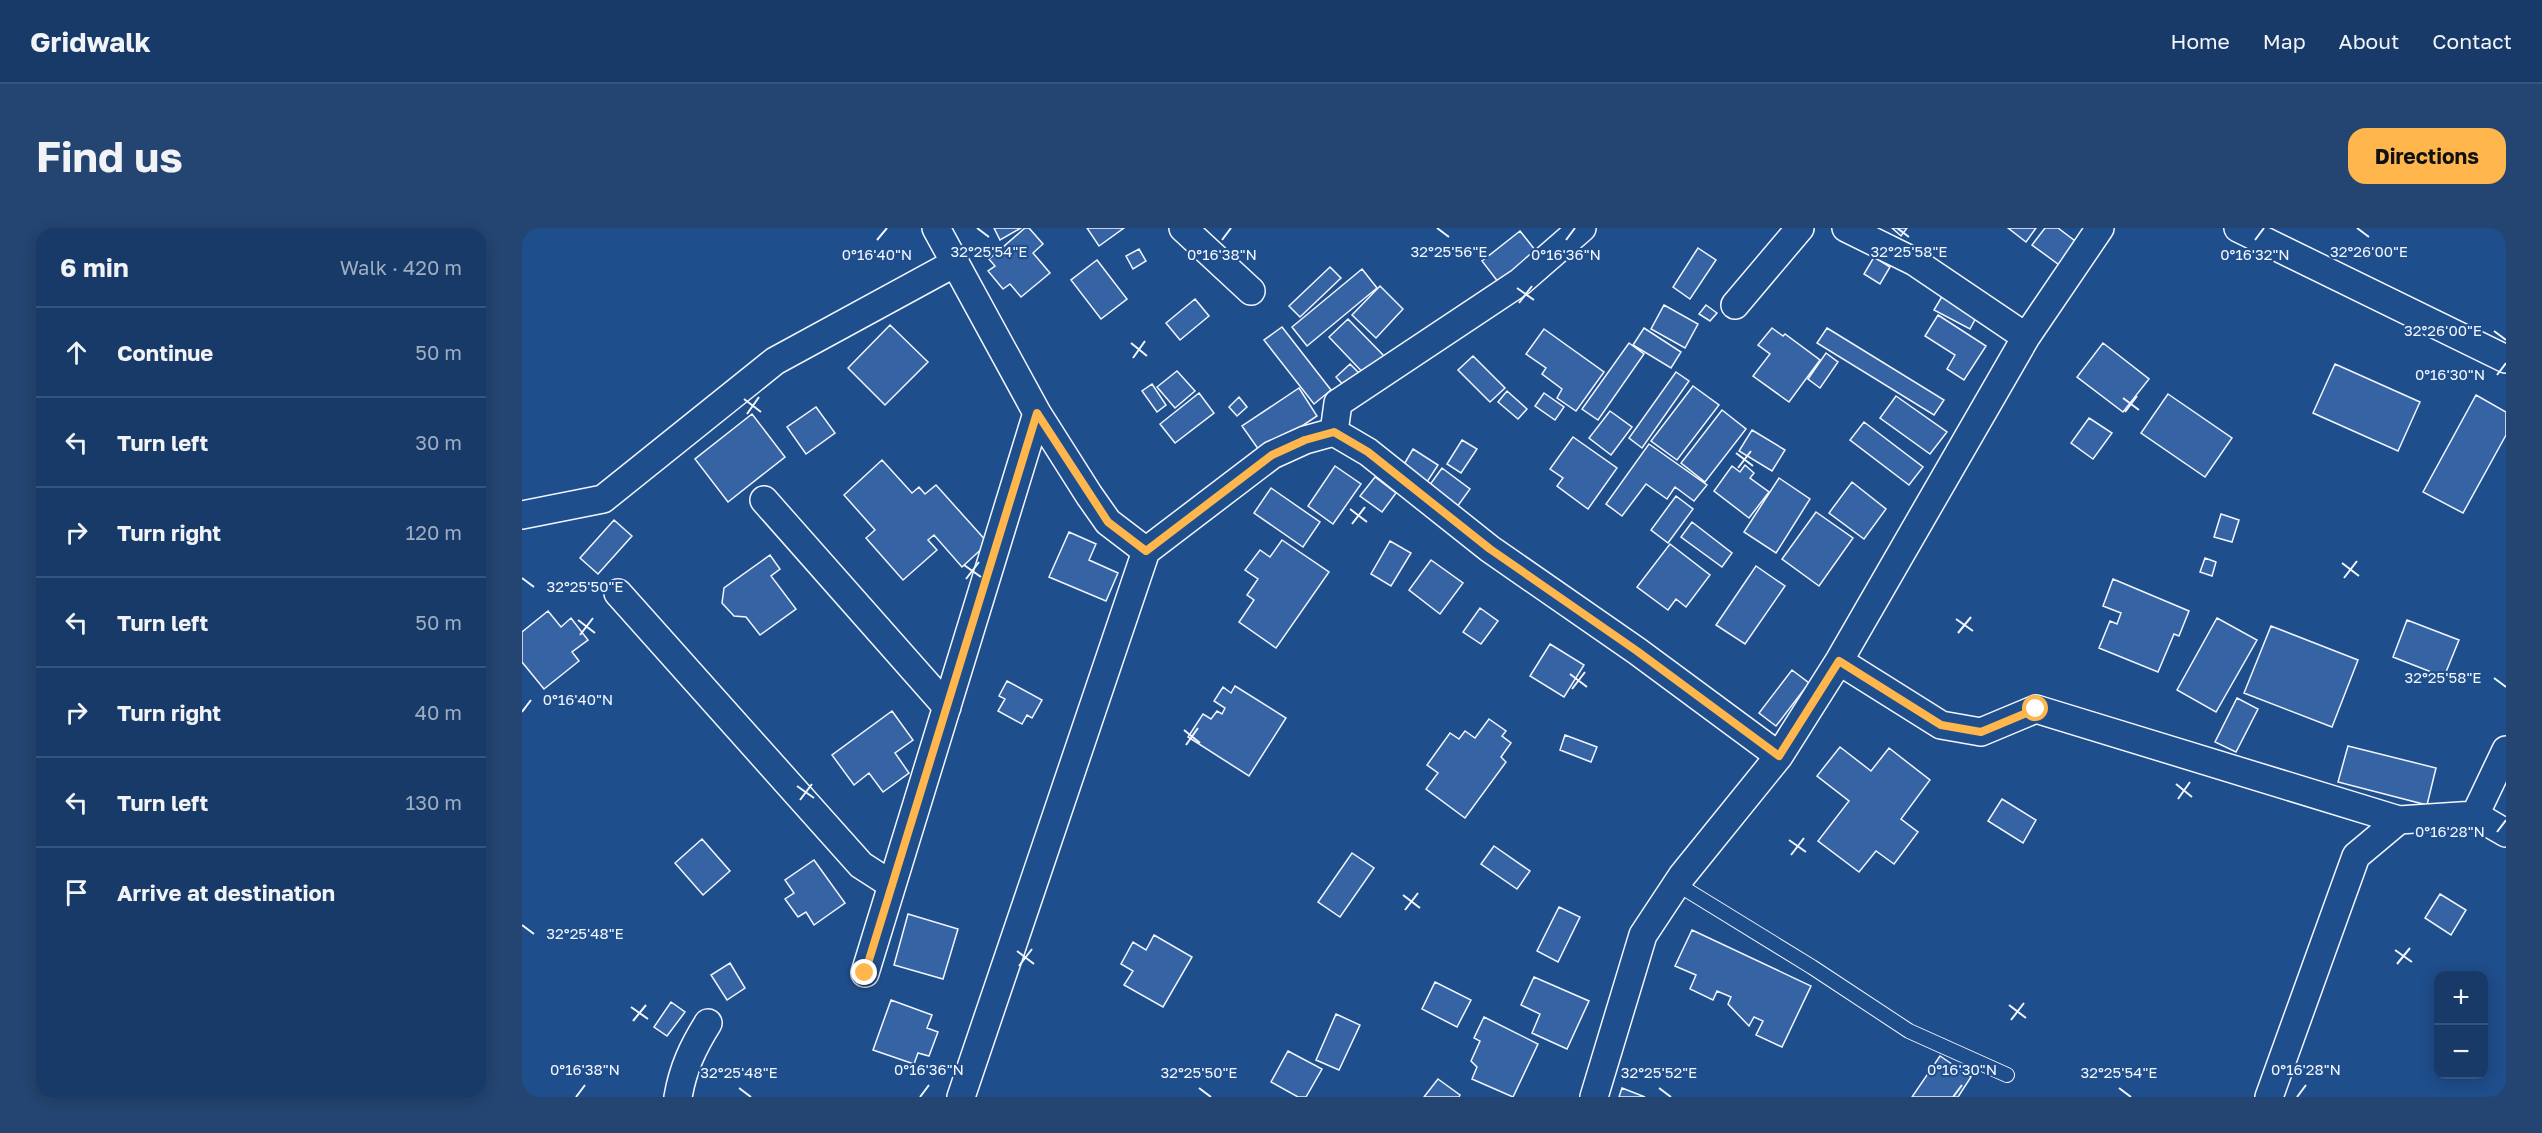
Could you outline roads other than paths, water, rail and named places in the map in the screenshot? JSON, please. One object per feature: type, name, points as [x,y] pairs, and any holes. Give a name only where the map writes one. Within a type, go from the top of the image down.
[{"type":"street","points":[[936,228],[1037,413],[1108,522],[1146,551]]},
{"type":"street","points":[[1183,228],[1251,291]]},
{"type":"street","points":[[1334,432],[1338,403],[1520,282],[1582,228]]},
{"type":"street","points":[[1735,305],[1800,228]]},
{"type":"street","points":[[1846,228],[1915,262],[2026,337]]},
{"type":"street","points":[[1594,1097],[1643,934],[1677,884],[1779,756],[1839,661],[2026,337],[2100,228]]},
{"type":"street","points":[[2238,228],[2506,359]]},
{"type":"street","points":[[522,515],[603,499],[775,361],[956,263]]},
{"type":"street","points":[[865,973],[1037,413]]},
{"type":"street","points":[[962,1097],[1146,551],[1272,455],[1305,440],[1334,432],[1368,452],[1490,549],[1637,651],[1779,756]]},
{"type":"street","points":[[764,500],[947,707]]},
{"type":"street","points":[[618,593],[861,865],[892,885]]},
{"type":"street","points":[[1839,661],[1941,725],[1981,732],[2036,709],[2399,820],[2475,815],[2506,833]]},
{"type":"street","points":[[2475,815],[2506,750]]},
{"type":"street","points":[[2269,1097],[2356,856],[2399,820]]},
{"type":"street","points":[[678,1097],[682,1074],[691,1050],[708,1023]]},
{"type":"lane","points":[[1677,884],[1812,967],[1909,1031],[2007,1075]]}]
